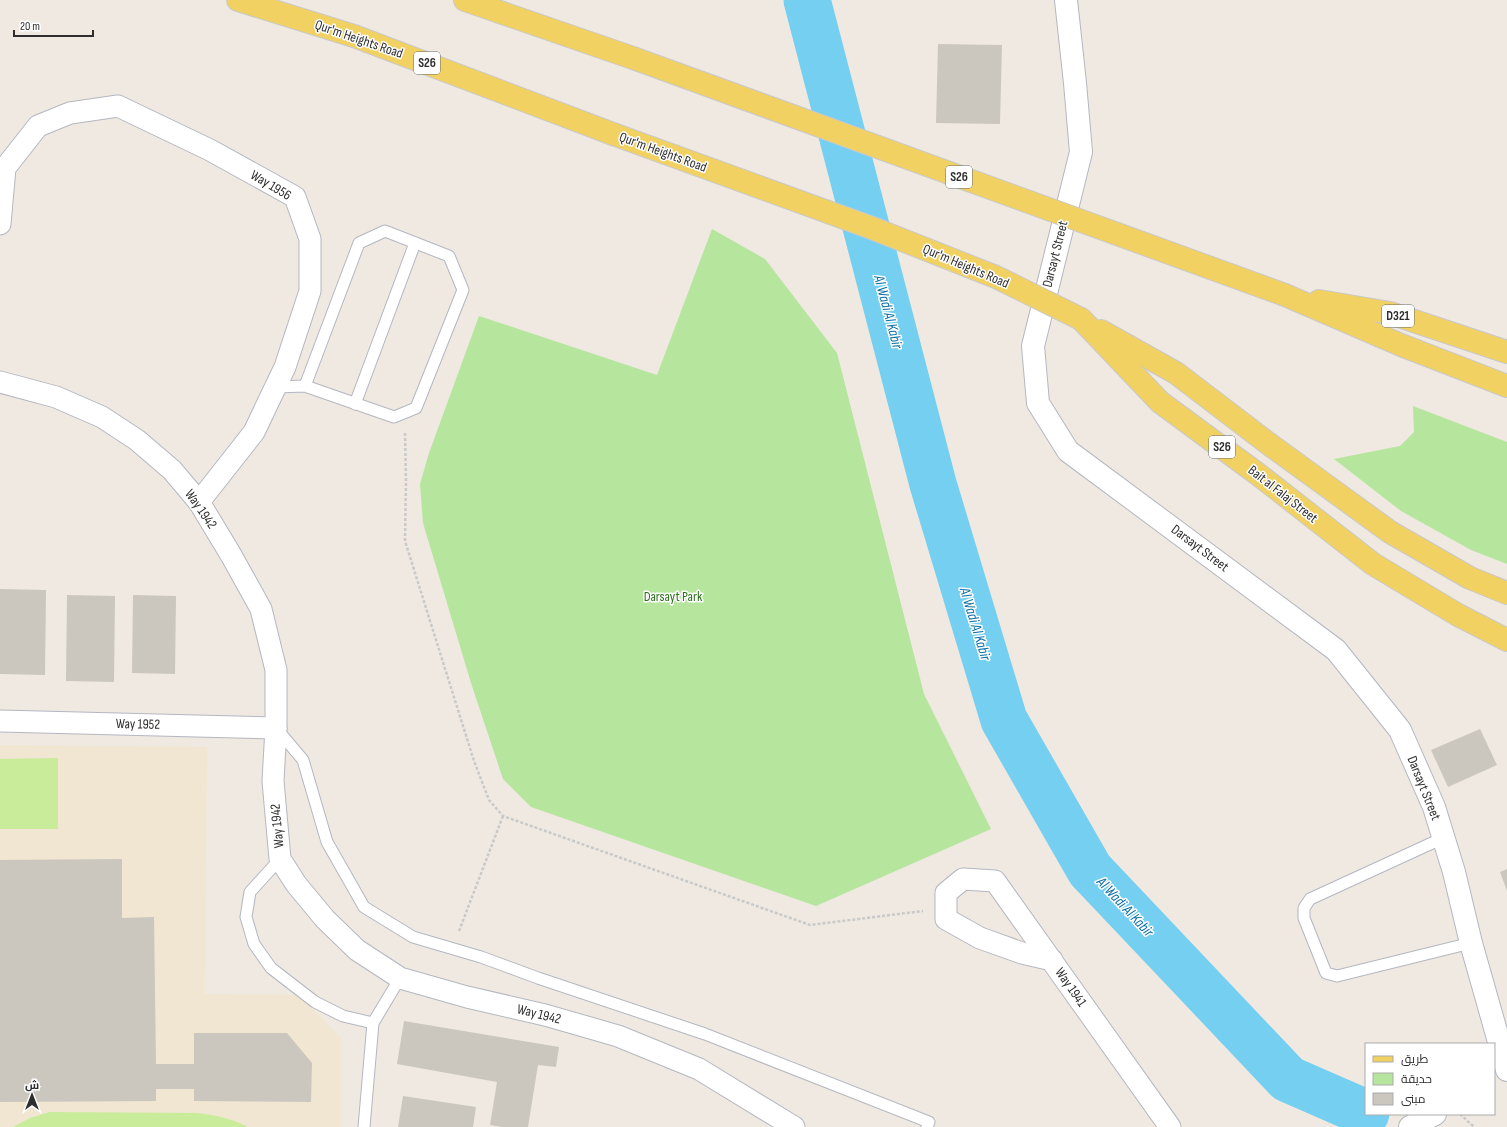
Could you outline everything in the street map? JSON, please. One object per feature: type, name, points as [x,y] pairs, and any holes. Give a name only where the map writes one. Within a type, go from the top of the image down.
[{"type":"main road","name":"Qur'm Heights Road","points":[[238,0],[354,36],[613,134],[872,228],[996,278],[1081,319],[1176,373],[1268,444],[1390,532],[1470,578],[1507,594]]},
{"type":"main road","name":"S26","points":[[465,0],[633,58],[1285,295],[1401,345],[1507,386]]},
{"type":"main road","name":"D321","points":[[1285,295],[1390,313],[1507,352]]},
{"type":"main road","name":"Bait al Falaj Street","points":[[1081,319],[1160,402],[1259,475],[1373,564],[1458,615],[1507,640]]},
{"type":"street","name":"Darsayt Street","points":[[1066,0],[1081,152],[1033,346],[1038,403],[1068,451],[1336,650],[1400,730],[1434,808],[1454,872],[1471,943],[1507,1070]]},
{"type":"street","name":"Way 1956","points":[[0,224],[5,168],[38,126],[70,113],[118,106],[210,150],[295,197],[310,239],[310,291],[285,367],[254,432],[199,502]]},
{"type":"street","name":"Way 1942","points":[[0,382],[56,397],[102,417],[138,440],[172,470],[199,502],[261,609],[276,670],[276,728],[273,781],[280,859],[296,884],[325,919],[357,950],[400,978],[468,997],[545,1015],[618,1036],[699,1069],[794,1127]]},
{"type":"street","name":"Way 1952","points":[[0,721],[276,728]]},
{"type":"street","points":[[946,908],[946,893],[963,879],[995,881],[1052,960]]},
{"type":"street","name":"Way 1941","points":[[946,908],[946,919],[980,938],[1022,953],[1052,960],[1170,1127]]},
{"type":"street","points":[[1495,1082],[1507,1076]]},
{"type":"street","points":[[1410,1127],[1433,1115]]},
{"type":"lane","points":[[276,387],[305,386],[394,417],[416,408],[463,290],[449,256],[385,231],[359,243],[305,386]]},
{"type":"lane","points":[[355,404],[415,243]]},
{"type":"lane","points":[[276,728],[303,760],[327,842],[364,907],[413,937],[452,948],[705,1034],[929,1122],[927,1127]]},
{"type":"lane","points":[[1443,838],[1310,899],[1304,908],[1304,918],[1326,973],[1337,976],[1471,943]]},
{"type":"lane","points":[[280,859],[250,892],[246,916],[254,944],[271,968],[315,1002],[343,1016],[373,1023]]},
{"type":"lane","points":[[364,1127],[373,1023],[400,978]]},
{"type":"path","points":[[405,413],[405,541],[474,761],[489,800],[503,816],[810,925],[946,908]]},
{"type":"path","points":[[452,948],[503,816]]},
{"type":"path","points":[[1461,1115],[1474,1127]]},
{"type":"shaded area","points":[[0,745],[207,747],[205,994],[299,995],[341,1038],[341,1127],[0,1127]]},
{"type":"green space","name":"Darsayt Park","points":[[712,229],[765,259],[837,353],[924,694],[991,829],[816,906],[531,807],[503,779],[471,683],[423,523],[420,484],[429,453],[479,316],[657,375]]},
{"type":"green space","points":[[1413,406],[1507,442],[1507,564],[1471,550],[1401,511],[1334,459],[1400,446],[1414,432]]},
{"type":"green space","points":[[58,758],[58,829],[0,829],[0,759]]},
{"type":"green space","points":[[50,1112],[197,1113],[223,1117],[248,1127],[13,1127],[30,1118]]},
{"type":"building","points":[[938,44],[1002,45],[1000,124],[936,123]]},
{"type":"building","points":[[0,589],[46,590],[45,675],[0,674]]},
{"type":"building","points":[[67,595],[115,596],[114,682],[66,681]]},
{"type":"building","points":[[133,595],[176,596],[175,674],[132,673]]},
{"type":"building","points":[[1480,729],[1497,765],[1448,787],[1431,750]]},
{"type":"building","points":[[122,859],[122,918],[154,917],[156,1064],[194,1064],[194,1033],[287,1033],[312,1063],[311,1102],[194,1101],[194,1089],[156,1089],[156,1101],[0,1102],[0,860]]},
{"type":"building","points":[[1507,869],[1507,891],[1500,872]]},
{"type":"building","points":[[404,1021],[559,1047],[556,1067],[538,1065],[528,1127],[502,1127],[490,1125],[497,1082],[397,1064]]},
{"type":"building","points":[[403,1096],[476,1107],[473,1127],[398,1127]]},
{"type":"waterway","name":"Al Wadi Al Kabir","points":[[807,0],[933,484],[1004,720],[1090,870],[1288,1079],[1365,1113]]}]
